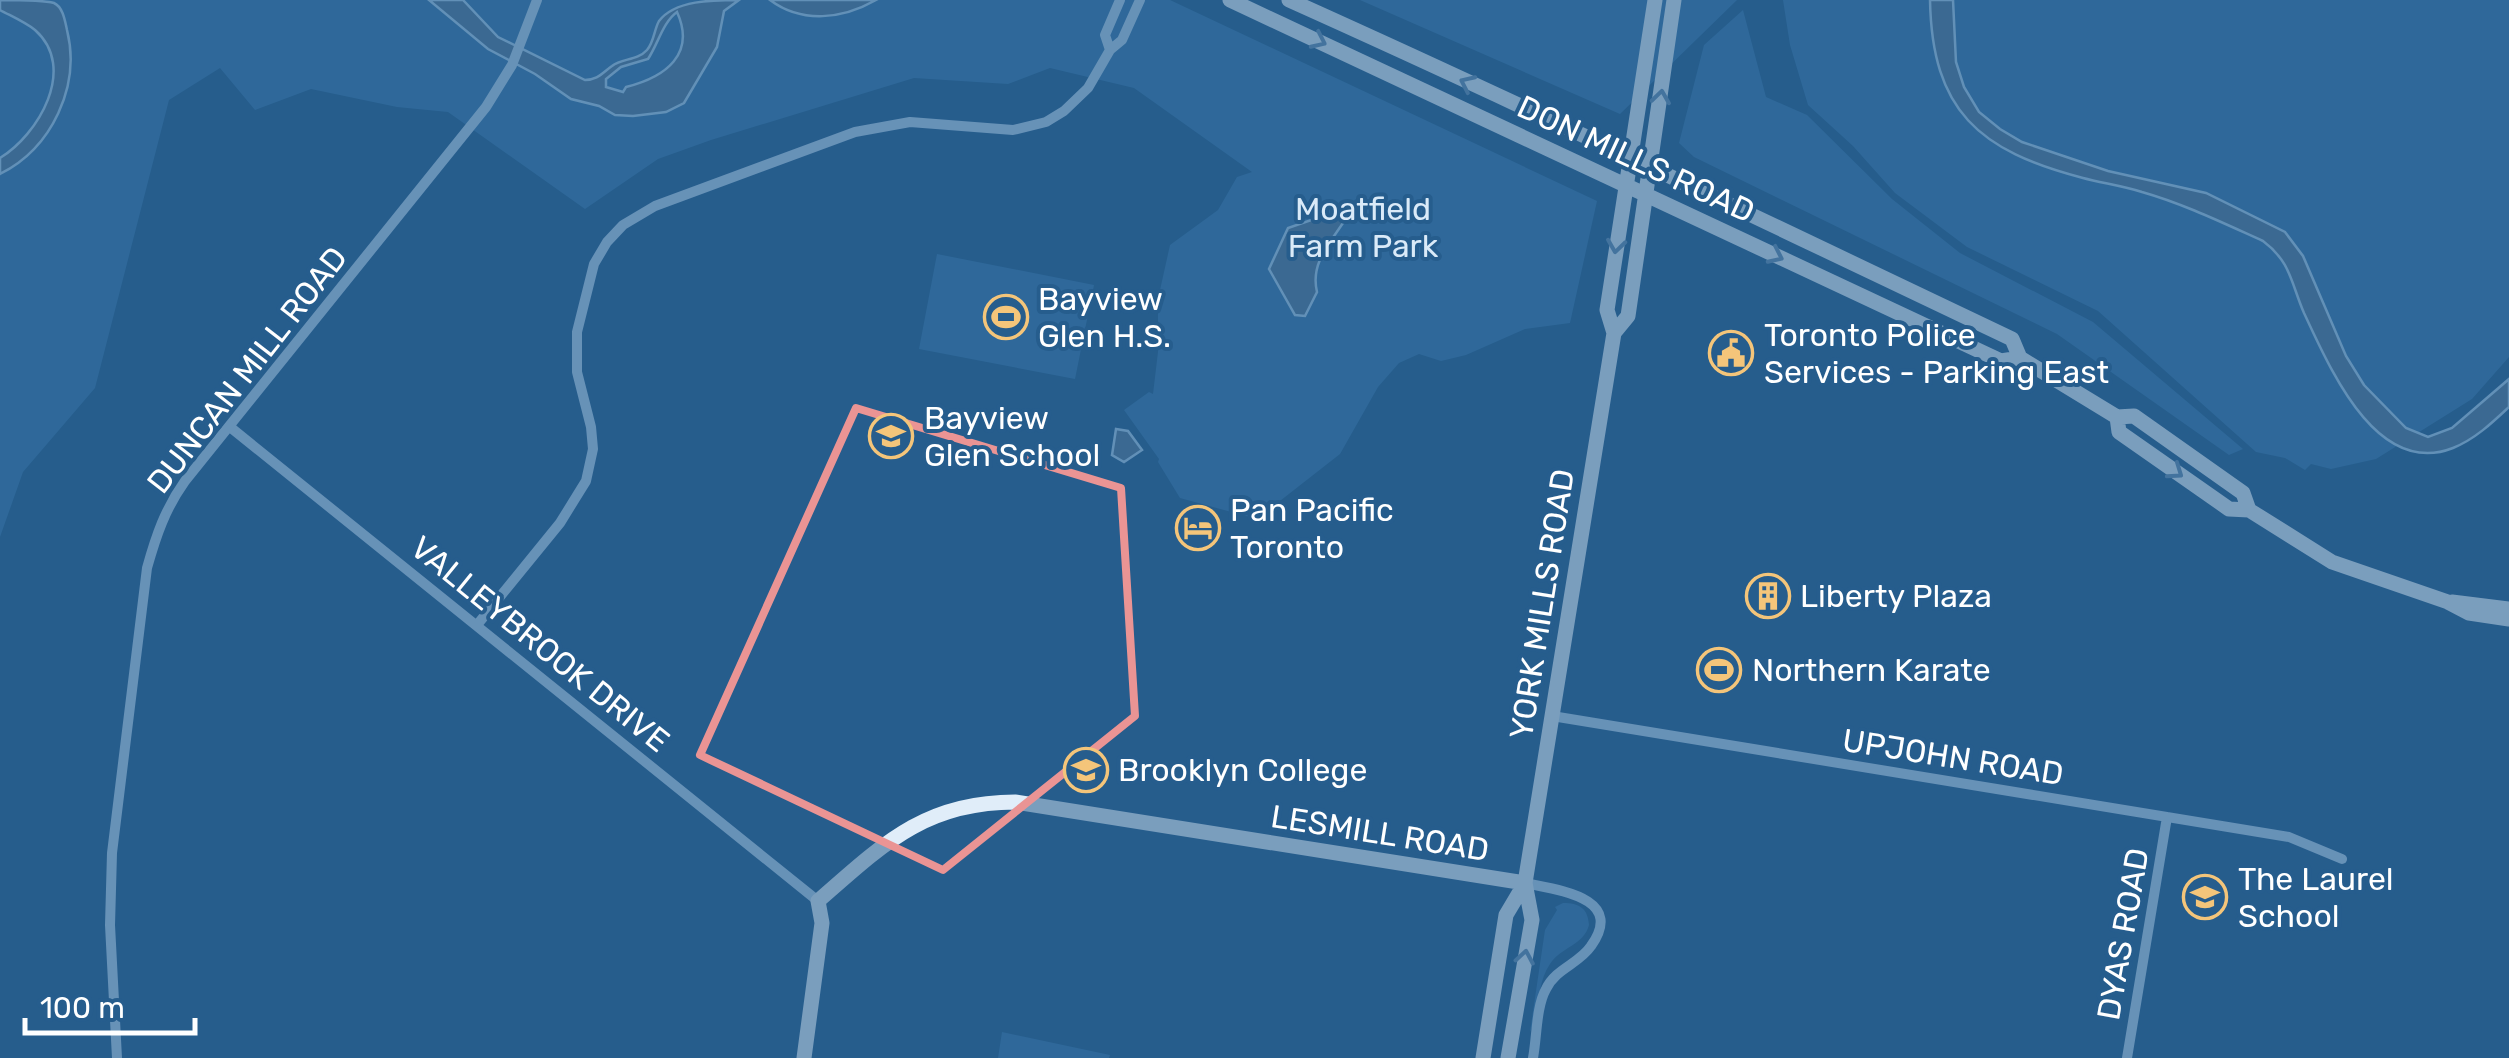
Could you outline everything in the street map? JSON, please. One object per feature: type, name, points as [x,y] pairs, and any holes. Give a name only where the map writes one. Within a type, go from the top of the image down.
[{"type":"main road","name":"DON MILLS ROAD","points":[[1230,0],[2001,361],[2020,358]]},
{"type":"main road","name":"DON MILLS ROAD","points":[[1289,0],[2012,339],[2020,358],[2117,417],[2134,416],[2243,493],[2248,510],[2332,562],[2469,613],[2509,619]]},
{"type":"main road","name":"YORK MILLS ROAD","points":[[1508,1058],[1532,920],[1525,884],[1614,332],[1606,310],[1654,0]]},
{"type":"main road","name":"YORK MILLS ROAD","points":[[1614,332],[1628,316],[1674,0]]},
{"type":"main road","points":[[1825,278],[1839,256]]},
{"type":"main road","points":[[1942,333],[1952,311]]},
{"type":"main road","name":"DON MILLS ROAD","points":[[2448,602],[2509,609]]},
{"type":"main road","name":"LESMILL ROAD","points":[[818,901],[856,867],[922,820],[965,805],[989,802],[1046,807],[1525,884]]},
{"type":"main road","name":"YORK MILLS ROAD","points":[[1483,1058],[1506,915],[1525,884]]},
{"type":"main road","points":[[804,1058],[822,924],[818,901]]},
{"type":"street","name":"DUNCAN MILL ROAD","points":[[118,1058],[110,925],[112,853],[147,568],[168,505],[491,100],[512,64],[537,0]]},
{"type":"street","points":[[1110,50],[1105,34],[1120,0]]},
{"type":"street","points":[[478,625],[560,523],[586,482],[593,449],[577,372],[577,332],[594,264],[624,226],[655,206],[855,132],[910,122],[988,130],[1036,126],[1080,99],[1110,50],[1122,40],[1140,0]]},
{"type":"street","name":"VALLEYBROOK DRIVE","points":[[230,427],[818,901]]},
{"type":"street","name":"UPJOHN ROAD","points":[[1552,716],[2290,838],[2342,859]]},
{"type":"street","name":"DYAS ROAD","points":[[2127,1058],[2167,817]]},
{"type":"street","points":[[1525,884],[1583,896],[1597,908],[1600,926],[1591,946],[1562,967],[1545,990],[1534,1058]]},
{"type":"highlighted area","points":[[856,408],[1121,488],[1135,716],[943,870],[700,755]]},
{"type":"green space","name":"Moatfield Farm Park","points":[[0,0],[1170,0],[1597,201],[1570,323],[1525,329],[1466,355],[1441,361],[1419,354],[1399,363],[1378,387],[1340,454],[1257,519],[1180,498],[1159,459],[1124,410],[1149,392],[1153,394],[1158,299],[1170,245],[1218,210],[1237,177],[1252,172],[1134,88],[1050,68],[1008,84],[914,78],[658,159],[585,209],[448,112],[397,107],[311,89],[255,110],[220,68],[169,100],[95,388],[23,472],[0,537]]},
{"type":"green space","points":[[1360,0],[1737,0],[1620,114]]},
{"type":"green space","points":[[1783,0],[2509,0],[2509,357],[2472,399],[2376,459],[2331,469],[2311,464],[2305,470],[2285,458],[2256,452],[2098,311],[1967,247],[1895,193],[1853,146],[1808,105],[1790,45]]},
{"type":"green space","points":[[1743,10],[1766,97],[1807,115],[1892,199],[1960,253],[2093,322],[2243,449],[2229,455],[2057,334],[1694,157],[1679,143],[1704,45]]},
{"type":"green space","name":"Bayview Glen H.S.","points":[[937,254],[1094,285],[1075,379],[919,349]]},
{"type":"green space","points":[[1563,903],[1582,908],[1589,925],[1546,972],[1530,1032],[1545,930],[1557,910],[1555,907]]},
{"type":"green space","points":[[1002,1032],[1110,1055],[998,1058]]},
{"type":"shaded area","points":[[0,0],[57,5],[64,19],[70,72],[66,93],[48,132],[18,163],[0,174],[0,158],[28,134],[48,100],[53,63],[47,45],[35,30],[0,10]]},
{"type":"shaded area","points":[[429,0],[463,0],[498,37],[585,80],[643,54],[659,21],[675,9],[695,3],[739,0],[724,11],[717,47],[684,103],[666,112],[615,115],[571,99],[488,49]],"holes":[[[677,12],[682,27],[680,52],[665,70],[626,87],[623,92],[606,87],[606,79],[621,67],[648,59],[664,27]]]},
{"type":"shaded area","points":[[770,0],[876,0],[836,15],[809,16]]},
{"type":"shaded area","points":[[1930,0],[1953,0],[1956,62],[1964,87],[1979,112],[2000,129],[2022,142],[2108,171],[2206,193],[2285,232],[2303,256],[2346,356],[2364,385],[2406,428],[2428,437],[2452,428],[2509,379],[2509,407],[2490,425],[2453,448],[2426,453],[2401,447],[2379,433],[2342,388],[2285,265],[2263,241],[2158,197],[2047,167],[1989,139],[1968,120],[1940,71]]},
{"type":"shaded area","points":[[1317,218],[1345,220],[1319,263],[1317,292],[1305,316],[1295,315],[1269,269],[1288,228]]},
{"type":"shaded area","points":[[1116,429],[1128,431],[1142,450],[1124,462],[1112,455]]},
{"type":"place","name":"Bayview Glen H.S.","points":[[1006,317]]},
{"type":"place","name":"Toronto Police Services - Parking East","points":[[1731,353]]},
{"type":"place","name":"Bayview Glen School","points":[[891,436]]},
{"type":"place","name":"Pan Pacific Toronto","points":[[1198,528]]},
{"type":"place","name":"Liberty Plaza","points":[[1768,596]]},
{"type":"place","name":"Northern Karate","points":[[1719,670]]},
{"type":"place","name":"Brooklyn College","points":[[1086,770]]},
{"type":"place","name":"The Laurel School","points":[[2205,897]]}]
